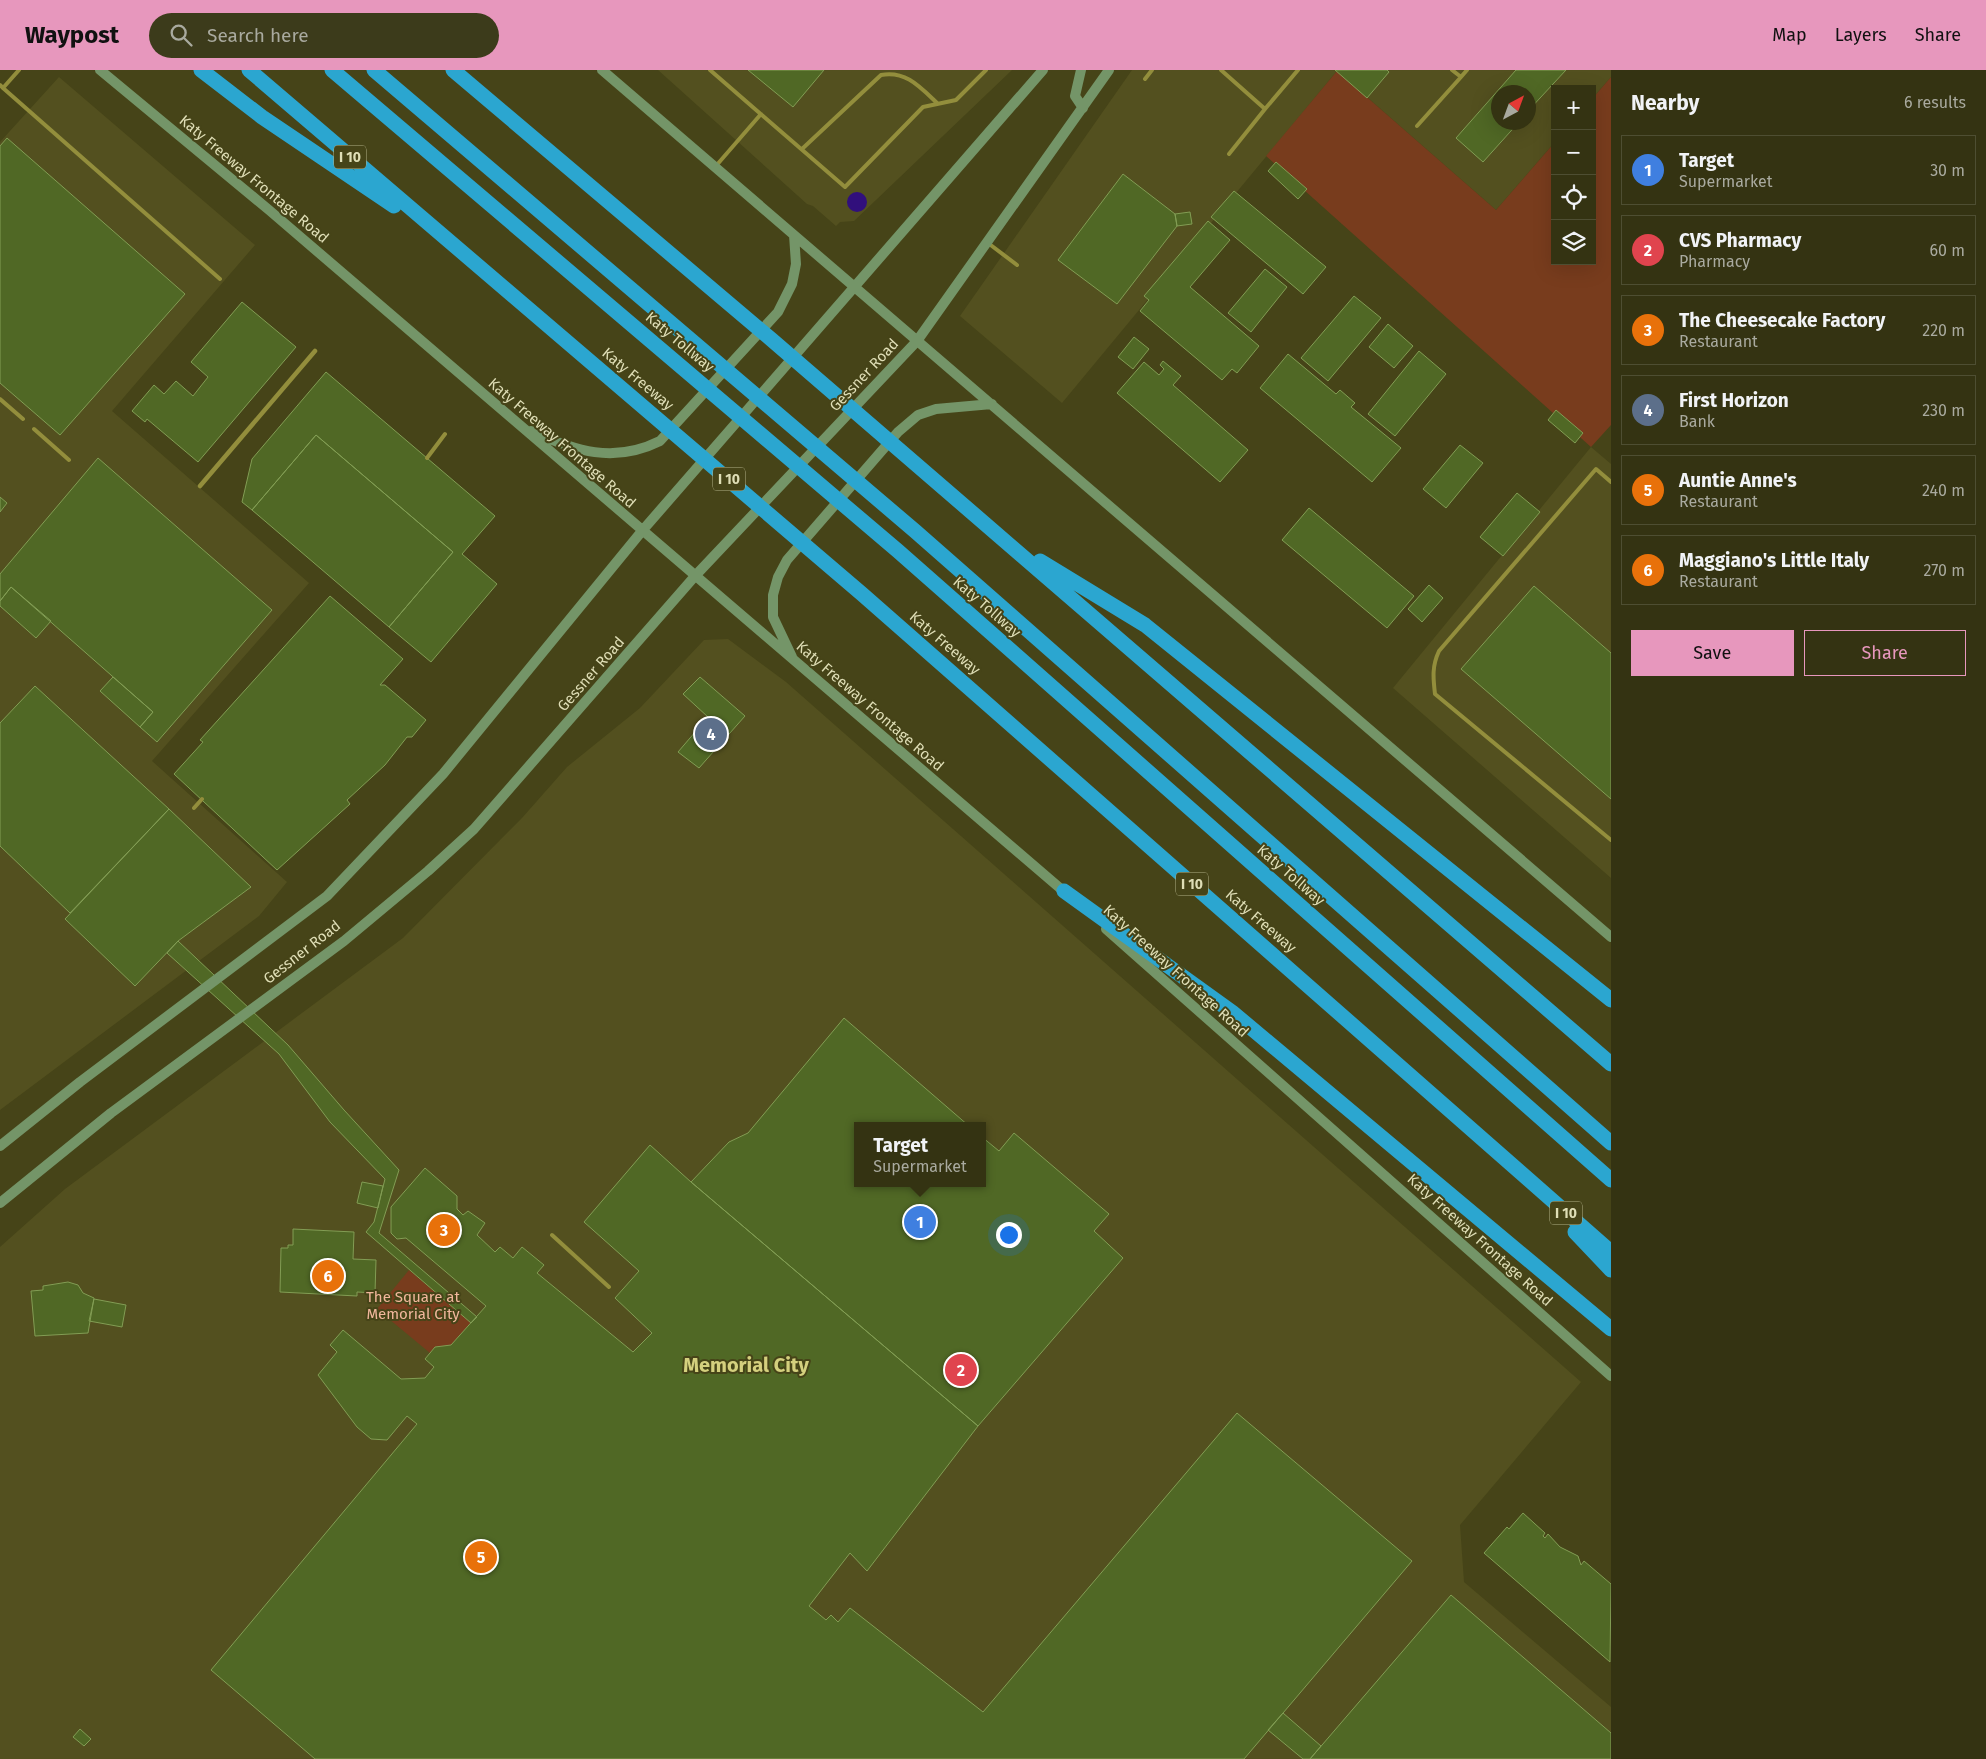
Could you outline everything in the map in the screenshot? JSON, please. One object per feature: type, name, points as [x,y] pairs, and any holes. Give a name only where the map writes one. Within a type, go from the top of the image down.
[{"type":"highway","points":[[201,70],[262,117],[451,245]]},
{"type":"highway","name":"Katy Freeway","points":[[249,70],[451,245],[596,365],[862,594],[1611,1252]]},
{"type":"highway","name":"Katy Tollway","points":[[332,70],[898,551],[1611,1180]]},
{"type":"highway","name":"Katy Tollway","points":[[374,70],[916,531],[1611,1143]]},
{"type":"highway","points":[[453,70],[949,492],[1611,1064]]},
{"type":"highway","points":[[465,70],[528,134]]},
{"type":"highway","points":[[1003,539],[1145,626],[1611,1000]]},
{"type":"highway","points":[[1064,891],[1232,1012],[1611,1329]]},
{"type":"highway","points":[[1522,1174],[1611,1270]]},
{"type":"main road","name":"Katy Freeway Frontage Road","points":[[100,70],[269,210],[1064,891],[1611,1376]]},
{"type":"main road","points":[[602,70],[1611,936]]},
{"type":"main road","name":"Gessner Road","points":[[0,1146],[80,1082],[327,896],[443,774],[642,531],[1043,70]]},
{"type":"main road","points":[[1081,70],[1075,96],[1083,108]]},
{"type":"main road","name":"Gessner Road","points":[[0,1203],[111,1114],[344,940],[428,871],[474,829],[695,576],[917,341],[1109,70]]},
{"type":"main road","points":[[519,426],[561,445],[608,454],[642,450],[660,441],[778,312],[792,284],[796,264],[794,235]]},
{"type":"main road","points":[[794,661],[773,617],[773,595],[787,560],[898,432],[918,415],[936,409],[992,404]]},
{"type":"street","points":[[200,486],[315,351]]},
{"type":"lane","points":[[18,70],[1,86],[220,279]]},
{"type":"lane","points":[[710,70],[845,187],[924,107],[956,100],[986,70]]},
{"type":"lane","points":[[1145,80],[1152,70]]},
{"type":"lane","points":[[1221,70],[1265,109]]},
{"type":"lane","points":[[1229,154],[1298,70]]},
{"type":"lane","points":[[1452,70],[1460,78]]},
{"type":"lane","points":[[1417,126],[1468,70]]},
{"type":"lane","points":[[802,149],[881,75],[892,72],[905,76],[938,104]]},
{"type":"lane","points":[[715,167],[761,114]]},
{"type":"lane","points":[[988,243],[1017,265]]},
{"type":"lane","points":[[0,399],[23,419]]},
{"type":"lane","points":[[34,429],[69,460]]},
{"type":"lane","points":[[427,458],[445,434]]},
{"type":"lane","points":[[1611,482],[1596,469],[1439,651],[1433,663],[1432,676],[1436,694],[1611,840]]},
{"type":"lane","points":[[194,808],[202,799]]},
{"type":"lane","points":[[552,1235],[609,1287]]},
{"type":"shaded area","points":[[658,70],[1012,70],[854,221],[840,222],[836,226],[813,206],[807,204]]},
{"type":"shaded area","points":[[1132,70],[1611,70],[1611,77],[1596,94],[1596,85],[1551,85],[1551,147],[1496,210],[1337,71],[1062,403],[960,316]]},
{"type":"shaded area","points":[[59,77],[255,245],[112,411],[309,583],[152,761],[287,882],[259,916],[0,1110],[0,142]]},
{"type":"shaded area","points":[[857,192],[864,195],[867,202],[864,209],[857,212],[850,209],[847,202],[850,195]]},
{"type":"shaded area","points":[[1591,447],[1611,464],[1611,878],[1393,688]]},
{"type":"shaded area","points":[[728,639],[786,682],[1581,1382],[1460,1525],[1464,1582],[1611,1707],[1611,1759],[0,1759],[0,1247],[65,1189],[403,938],[522,818],[567,767],[640,708],[704,640]]},
{"type":"green space","points":[[1337,71],[1496,210],[1551,147],[1551,265],[1596,265],[1596,94],[1611,77],[1611,425],[1591,447],[1266,156]]},
{"type":"green space","name":"The Square at Memorial City","points":[[409,1270],[471,1323],[451,1345],[435,1347],[430,1353],[377,1309]]},
{"type":"building","points":[[748,70],[824,70],[793,107]]},
{"type":"building","points":[[1335,70],[1387,70],[1389,72],[1367,98]]},
{"type":"building","points":[[1516,70],[1566,70],[1536,102],[1536,85],[1503,85]]},
{"type":"building","points":[[1491,98],[1491,130],[1512,130],[1483,162],[1456,138]]},
{"type":"building","points":[[7,138],[185,294],[60,435],[0,383],[0,146]]},
{"type":"building","points":[[1276,162],[1307,189],[1298,199],[1268,171]]},
{"type":"building","points":[[1123,174],[1175,214],[1177,226],[1117,304],[1058,260]]},
{"type":"building","points":[[1234,191],[1326,267],[1303,294],[1211,217]]},
{"type":"building","points":[[1190,212],[1192,224],[1177,226],[1175,214]]},
{"type":"building","points":[[1208,221],[1230,240],[1190,287],[1259,346],[1237,373],[1232,369],[1222,380],[1140,311],[1149,300],[1144,296]]},
{"type":"building","points":[[1265,269],[1287,287],[1251,332],[1228,313]]},
{"type":"building","points":[[1354,296],[1381,318],[1328,381],[1301,358]]},
{"type":"building","points":[[242,302],[296,347],[198,462],[147,419],[145,422],[132,411],[154,385],[164,394],[176,381],[193,396],[208,377],[191,362]]},
{"type":"building","points":[[1388,324],[1413,346],[1394,368],[1369,347]]},
{"type":"building","points":[[1134,337],[1149,349],[1133,369],[1118,357]]},
{"type":"building","points":[[1419,351],[1446,374],[1395,436],[1368,414]]},
{"type":"building","points":[[1288,354],[1336,394],[1340,390],[1355,403],[1351,407],[1401,448],[1372,482],[1260,388]]},
{"type":"building","points":[[1163,361],[1181,376],[1173,385],[1248,450],[1220,482],[1117,393],[1144,362],[1159,375],[1164,369],[1160,365]]},
{"type":"building","points":[[326,372],[495,516],[462,554],[497,584],[431,662],[389,627],[453,552],[316,435],[252,510],[242,502],[252,459]]},
{"type":"building","points":[[1556,410],[1583,433],[1575,443],[1548,420]]},
{"type":"building","points":[[316,435],[453,552],[389,627],[252,510]]},
{"type":"building","points":[[1460,445],[1483,463],[1446,508],[1423,489]]},
{"type":"building","points":[[98,458],[272,610],[157,742],[140,727],[153,712],[11,587],[0,601],[0,574]]},
{"type":"building","points":[[1517,493],[1540,512],[1503,556],[1480,537]]},
{"type":"building","points":[[0,497],[7,503],[0,512]]},
{"type":"building","points":[[1309,508],[1414,596],[1387,628],[1282,540]]},
{"type":"building","points":[[1429,585],[1443,598],[1422,622],[1408,609]]},
{"type":"building","points":[[1534,586],[1611,653],[1611,799],[1461,669]]},
{"type":"building","points":[[11,587],[51,621],[36,638],[0,606],[0,601]]},
{"type":"building","points":[[330,596],[403,659],[380,685],[385,685],[426,720],[412,737],[407,737],[385,765],[347,800],[350,804],[277,870],[174,774],[203,742],[200,740]]},
{"type":"building","points":[[113,677],[153,712],[140,727],[100,691]]},
{"type":"building","points":[[700,677],[745,716],[699,768],[678,752],[708,717],[683,694]]},
{"type":"building","points":[[35,686],[169,809],[70,913],[0,846],[0,723]]},
{"type":"building","points":[[169,809],[251,887],[178,941],[135,986],[65,919]]},
{"type":"building","points":[[178,941],[288,1045],[399,1170],[379,1233],[477,1317],[471,1323],[366,1232],[374,1222],[385,1179],[330,1122],[279,1054],[167,953]]},
{"type":"building","points":[[844,1018],[964,1122],[854,1122],[854,1187],[986,1187],[986,1140],[999,1151],[1014,1133],[1109,1214],[1094,1231],[1123,1258],[978,1426],[691,1182],[729,1142],[748,1133]]},
{"type":"building","points":[[650,1145],[978,1426],[867,1571],[850,1553],[809,1606],[826,1620],[831,1615],[838,1622],[850,1608],[983,1712],[1237,1413],[1412,1561],[1244,1759],[315,1759],[211,1670],[417,1424],[407,1416],[387,1440],[371,1439],[357,1427],[318,1375],[337,1352],[330,1345],[343,1330],[401,1379],[425,1378],[434,1367],[425,1359],[435,1347],[451,1345],[486,1306],[406,1238],[397,1239],[391,1233],[391,1207],[425,1168],[457,1196],[457,1209],[463,1215],[468,1211],[485,1223],[477,1235],[495,1252],[500,1247],[513,1258],[522,1247],[544,1265],[537,1273],[633,1352],[652,1333],[615,1298],[639,1271],[584,1222]]},
{"type":"building","points":[[362,1182],[383,1186],[378,1208],[357,1203]]},
{"type":"building","points":[[293,1229],[354,1232],[353,1259],[376,1260],[375,1293],[357,1292],[357,1296],[280,1292],[281,1248],[288,1248],[288,1245],[293,1245]]},
{"type":"building","points":[[68,1282],[78,1285],[83,1293],[94,1298],[88,1333],[35,1336],[31,1291],[43,1290],[43,1286]]},
{"type":"building","points":[[94,1299],[126,1305],[122,1327],[89,1321]]},
{"type":"building","points":[[1523,1513],[1545,1533],[1543,1536],[1545,1538],[1548,1534],[1560,1547],[1578,1556],[1581,1565],[1584,1561],[1611,1584],[1610,1662],[1484,1553],[1507,1527],[1509,1529]]},
{"type":"building","points":[[1451,1595],[1611,1733],[1611,1759],[1310,1759]]},
{"type":"building","points":[[1283,1713],[1321,1746],[1310,1759],[1303,1759],[1268,1730]]},
{"type":"building","points":[[80,1729],[91,1739],[84,1746],[73,1737]]},
{"type":"place","name":"First Horizon","points":[[711,734]]},
{"type":"place","name":"Target","points":[[920,1222]]},
{"type":"place","name":"The Cheesecake Factory","points":[[444,1230]]},
{"type":"place","name":"Maggiano's Little Italy","points":[[328,1276]]},
{"type":"place","name":"CVS Pharmacy","points":[[961,1370]]},
{"type":"place","name":"Auntie Anne's","points":[[481,1557]]},
{"type":"district","name":"Memorial City","points":[[746,1365]]}]
